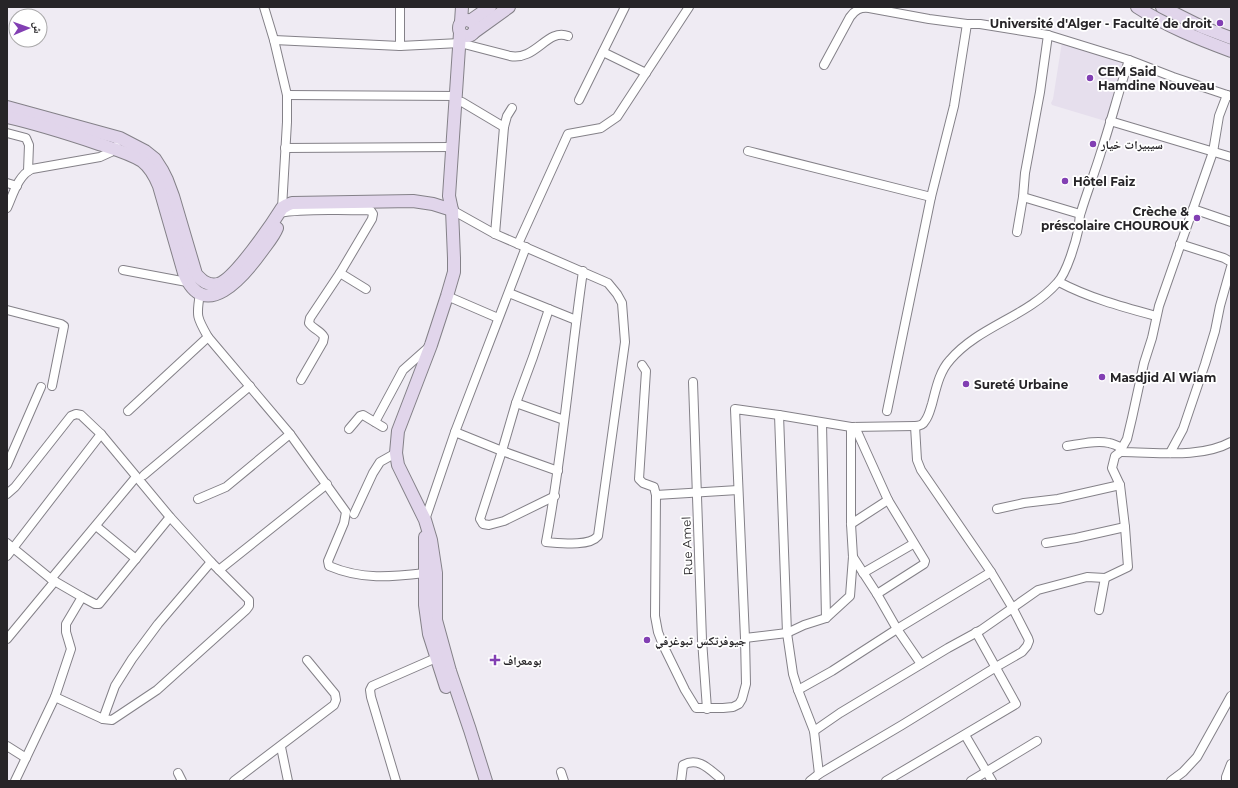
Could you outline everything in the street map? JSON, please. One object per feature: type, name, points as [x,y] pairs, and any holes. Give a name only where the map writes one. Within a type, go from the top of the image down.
[{"type":"street","points":[[7,107],[120,138],[145,152],[154,160],[159,173],[159,186],[187,282],[192,289],[200,294],[206,296],[217,294],[233,285],[252,265],[276,232],[279,214],[287,122],[287,95],[274,40],[264,7]]},
{"type":"street","points":[[400,7],[400,46]]},
{"type":"street","points":[[462,7],[466,32]]},
{"type":"street","points":[[452,210],[456,197],[460,99],[469,7]]},
{"type":"street","points":[[466,32],[490,7]]},
{"type":"street","points":[[274,40],[400,46],[466,32],[509,7]]},
{"type":"street","points":[[579,100],[625,7]]},
{"type":"street","points":[[518,244],[568,134],[601,128],[617,117],[689,7]]},
{"type":"street","points":[[1137,7],[1175,28],[1231,51]]},
{"type":"street","points":[[1162,7],[1202,27],[1231,38]]},
{"type":"street","points":[[814,731],[840,713],[976,632],[1038,590],[1087,577],[1105,578],[1128,567],[1120,486],[1112,468],[1115,456],[1119,453],[1127,439],[1156,316],[1213,152],[1219,116],[1229,96],[1129,60],[1048,35],[980,24],[966,24],[929,19],[869,8],[859,8],[854,11],[824,65]]},
{"type":"street","points":[[887,411],[931,198],[954,106],[966,24]]},
{"type":"street","points":[[466,32],[510,56],[519,57],[527,54],[553,36],[560,34],[568,36]]},
{"type":"street","points":[[1017,232],[1048,35]]},
{"type":"street","points":[[603,52],[646,73]]},
{"type":"street","points":[[642,364],[646,371],[639,479],[654,487],[656,495],[655,616],[658,632],[690,700],[696,708],[707,709],[733,707],[740,704],[746,684],[735,409],[853,427],[922,425],[928,417],[939,381],[944,368],[950,359],[983,333],[1015,316],[1038,301],[1059,282],[1066,268],[1076,240],[1080,214],[1102,152],[1129,60]]},
{"type":"street","points":[[287,95],[460,99],[504,127]]},
{"type":"street","points":[[460,99],[452,147],[449,196],[452,210],[454,272],[448,296],[398,431],[396,453],[398,466],[425,520],[431,540],[436,572],[436,620],[450,671],[486,781]]},
{"type":"street","points":[[494,234],[504,127],[507,116],[512,108]]},
{"type":"street","points":[[7,117],[40,125],[129,154],[159,173],[167,180],[173,196],[196,274],[207,284],[218,284],[225,281],[233,274],[287,204],[299,202],[413,201],[433,204],[452,210],[494,234],[583,271],[608,283],[622,303],[625,342],[598,536],[595,540],[580,543],[546,542],[555,496],[583,271]]},
{"type":"street","points":[[1110,121],[1231,158]]},
{"type":"street","points":[[7,133],[26,138],[29,145],[28,171]]},
{"type":"street","points":[[7,208],[23,174],[32,169],[100,157],[111,152],[120,138]]},
{"type":"street","points":[[285,148],[452,147]]},
{"type":"street","points":[[748,151],[931,198]]},
{"type":"street","points":[[7,182],[17,186]]},
{"type":"street","points":[[1023,197],[1080,214]]},
{"type":"street","points":[[1193,209],[1231,222]]},
{"type":"street","points":[[279,214],[322,210],[371,211],[373,214],[372,219],[340,273],[310,318],[309,323],[322,333],[324,337],[323,342],[301,380]]},
{"type":"street","points":[[1180,244],[1224,258],[1231,262]]},
{"type":"street","points":[[479,781],[429,634],[425,605],[425,520],[455,432],[526,247]]},
{"type":"street","points":[[1170,453],[1183,430],[1205,364],[1231,267]]},
{"type":"street","points":[[123,270],[187,282]]},
{"type":"street","points":[[340,273],[366,290]]},
{"type":"street","points":[[1059,282],[1072,289],[1156,316]]},
{"type":"street","points":[[509,293],[576,320]]},
{"type":"street","points":[[200,294],[197,309],[198,317],[200,324],[208,337],[290,434],[346,512],[344,523],[328,561],[330,566],[339,570],[364,576],[395,576],[425,573]]},
{"type":"street","points":[[448,296],[498,318]]},
{"type":"street","points":[[549,309],[516,403],[480,519],[482,524],[489,525],[504,521],[555,496]]},
{"type":"street","points":[[7,310],[64,326],[52,386]]},
{"type":"street","points":[[128,411],[208,337]]},
{"type":"street","points":[[375,422],[403,370],[431,344]]},
{"type":"street","name":"Rue Amel","points":[[693,382],[696,492],[707,709]]},
{"type":"street","points":[[7,465],[42,386]]},
{"type":"street","points":[[7,638],[96,526],[140,476],[250,386]]},
{"type":"street","points":[[516,403],[564,420]]},
{"type":"street","points":[[7,494],[15,487],[73,414],[80,415],[101,434],[140,476],[170,517],[211,562],[250,600],[249,606],[246,610],[157,690],[112,720],[103,719],[55,697]]},
{"type":"street","points":[[349,429],[360,416],[363,415],[383,426]]},
{"type":"street","points":[[780,415],[787,633],[793,674],[814,731],[819,774]]},
{"type":"street","points":[[822,423],[826,618]]},
{"type":"street","points":[[810,781],[819,774],[1022,652],[1028,646],[1029,641],[1024,628],[991,572],[921,470],[917,460],[915,426]]},
{"type":"street","points":[[853,427],[888,500],[925,561],[924,564],[877,594]]},
{"type":"street","points":[[745,638],[787,633],[804,625],[826,618],[850,596],[853,558],[851,524],[853,427]]},
{"type":"street","points":[[455,432],[558,472]]},
{"type":"street","points":[[7,556],[10,545],[101,434]]},
{"type":"street","points":[[198,499],[226,487],[290,434]]},
{"type":"street","points":[[1067,446],[1102,442],[1122,448],[1122,452],[1170,453],[1210,450],[1222,447],[1231,442]]},
{"type":"street","points":[[354,514],[373,473],[380,462],[396,453]]},
{"type":"street","points":[[219,570],[327,484]]},
{"type":"street","points":[[997,509],[1024,503],[1058,499],[1120,486]]},
{"type":"street","points":[[656,495],[738,490]]},
{"type":"street","points":[[851,524],[888,500]]},
{"type":"street","points":[[10,545],[53,580],[95,604],[99,604],[170,517]]},
{"type":"street","points":[[96,526],[136,559]]},
{"type":"street","points":[[1046,543],[1076,538],[1125,526]]},
{"type":"street","points":[[863,573],[914,544]]},
{"type":"street","points":[[853,558],[877,594],[897,629],[921,664]]},
{"type":"street","points":[[103,719],[115,686],[132,659],[158,624],[211,562]]},
{"type":"street","points":[[798,690],[832,671],[897,629],[991,572]]},
{"type":"street","points":[[1100,610],[1105,578]]},
{"type":"street","points":[[15,781],[55,697],[71,649],[66,632],[66,624],[82,597]]},
{"type":"street","points":[[886,781],[1016,704],[976,632]]},
{"type":"street","points":[[396,781],[370,690],[372,686],[436,658]]},
{"type":"street","points":[[234,781],[281,747],[334,705],[336,700],[335,694],[307,660]]},
{"type":"street","points":[[1171,781],[1183,772],[1197,756],[1231,696]]},
{"type":"street","points":[[965,735],[992,781]]},
{"type":"street","points":[[971,781],[1036,741]]},
{"type":"street","points":[[7,746],[26,758]]},
{"type":"street","points":[[281,747],[288,781]]},
{"type":"street","points":[[681,781],[682,765],[690,761],[699,762],[708,767],[720,778]]},
{"type":"street","points":[[1226,781],[1231,764]]},
{"type":"street","points":[[561,772],[564,781]]},
{"type":"shaded area","name":"Université d'Alger - Faculté de droit","points":[[1172,7],[1231,7],[1231,30],[1187,16]]},
{"type":"shaded area","name":"CEM Said Hamdine Nouveau","points":[[1062,42],[1129,62],[1112,123],[1052,105],[1051,103],[1053,99]]},
{"type":"place","name":"Université d'Alger - Faculté de droit","points":[[1220,23]]},
{"type":"place","name":"CEM Said Hamdine Nouveau","points":[[1090,78]]},
{"type":"place","name":"سيبيرات خيار","points":[[1093,144]]},
{"type":"place","name":"Hôtel Faiz","points":[[1065,181]]},
{"type":"place","name":"Crèche & préscolaire CHOUROUK","points":[[1197,218]]},
{"type":"place","name":"Masdjid Al Wiam","points":[[1102,377]]},
{"type":"place","name":"Sureté Urbaine","points":[[966,384]]},
{"type":"place","name":"جيوفرتكس تبوغرفي","points":[[647,640]]},
{"type":"place","name":"بومعراف","points":[[495,660]]}]
